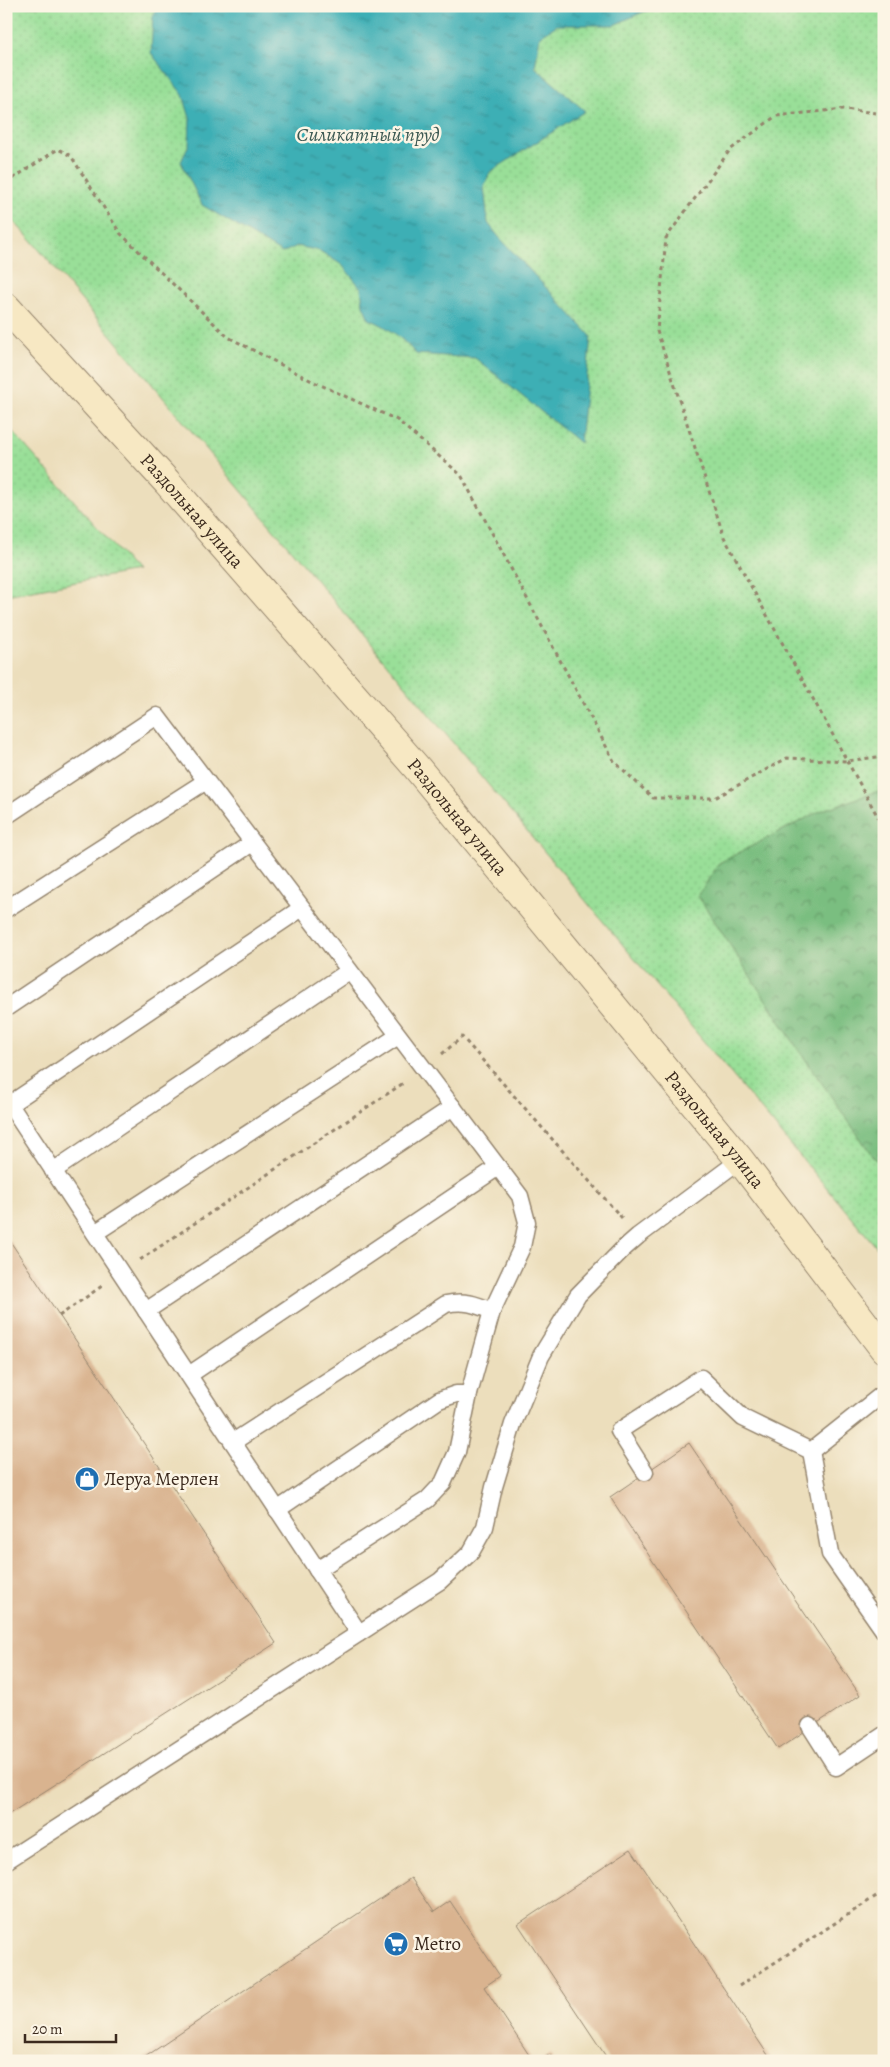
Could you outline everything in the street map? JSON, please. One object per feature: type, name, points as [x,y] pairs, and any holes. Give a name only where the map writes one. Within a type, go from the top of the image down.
[{"type":"main road","name":"Раздольная улица","points":[[6,308],[167,482],[417,768],[740,1160],[884,1348]]},
{"type":"lane","points":[[6,816],[156,716],[520,1196],[527,1222],[522,1247],[492,1311],[469,1394],[457,1452],[443,1483],[427,1500],[317,1570]]},
{"type":"lane","points":[[6,909],[206,781]]},
{"type":"lane","points":[[6,1008],[252,843]]},
{"type":"lane","points":[[302,908],[8,1101],[359,1633]]},
{"type":"lane","points":[[53,1171],[349,971]]},
{"type":"lane","points":[[95,1234],[398,1036]]},
{"type":"lane","points":[[146,1311],[452,1107]]},
{"type":"lane","points":[[6,1861],[440,1581],[471,1552],[485,1527],[494,1487],[513,1424],[541,1356],[578,1295],[638,1236],[740,1160]]},
{"type":"lane","points":[[189,1375],[498,1167]]},
{"type":"lane","points":[[232,1442],[446,1304],[458,1301],[471,1302],[492,1311]]},
{"type":"lane","points":[[645,1472],[619,1431],[701,1378],[743,1418],[811,1451]]},
{"type":"lane","points":[[811,1451],[884,1393]]},
{"type":"lane","points":[[277,1510],[439,1400],[456,1394],[469,1394]]},
{"type":"lane","points":[[811,1451],[830,1554],[884,1631]]},
{"type":"lane","points":[[810,1726],[836,1767],[884,1735]]},
{"type":"path","points":[[884,114],[844,108],[776,116],[730,150],[666,238],[656,331],[724,537],[884,828]]},
{"type":"path","points":[[6,183],[58,149],[71,156],[120,234],[228,337],[312,381],[397,420],[461,475],[614,761],[653,798],[715,798],[786,758],[847,760],[884,756]]},
{"type":"path","points":[[739,1986],[884,1891]]},
{"type":"green space","points":[[6,6],[884,6],[884,1256],[30,239],[6,213]]},
{"type":"green space","points":[[6,424],[136,571],[6,595]]},
{"type":"green space","points":[[884,789],[884,1164],[874,1158],[796,1046],[698,896],[719,863],[820,811]]},
{"type":"water","name":"Силикатный пруд","points":[[159,6],[662,6],[614,25],[557,25],[540,36],[535,67],[585,111],[490,172],[484,187],[488,223],[591,336],[580,443],[475,358],[416,354],[395,333],[369,319],[363,305],[361,288],[342,265],[320,251],[297,246],[282,253],[202,205],[181,162],[189,144],[190,118],[183,95],[151,53],[153,14]]},
{"type":"building","name":"Леруа Мерлен","points":[[6,1235],[276,1643],[6,1816]]},
{"type":"building","points":[[689,1443],[860,1695],[778,1749],[610,1497]]},
{"type":"building","points":[[631,1849],[772,2061],[609,2061],[518,1924]]},
{"type":"building","name":"Metro","points":[[411,1878],[434,1912],[450,1901],[500,1976],[484,1987],[533,2061],[139,2061]]},
{"type":"building","points":[[550,2054],[554,2061],[540,2061]]},
{"type":"place","name":"Леруа Мерлен","points":[[87,1479]]},
{"type":"place","name":"Metro","points":[[396,1944]]}]
